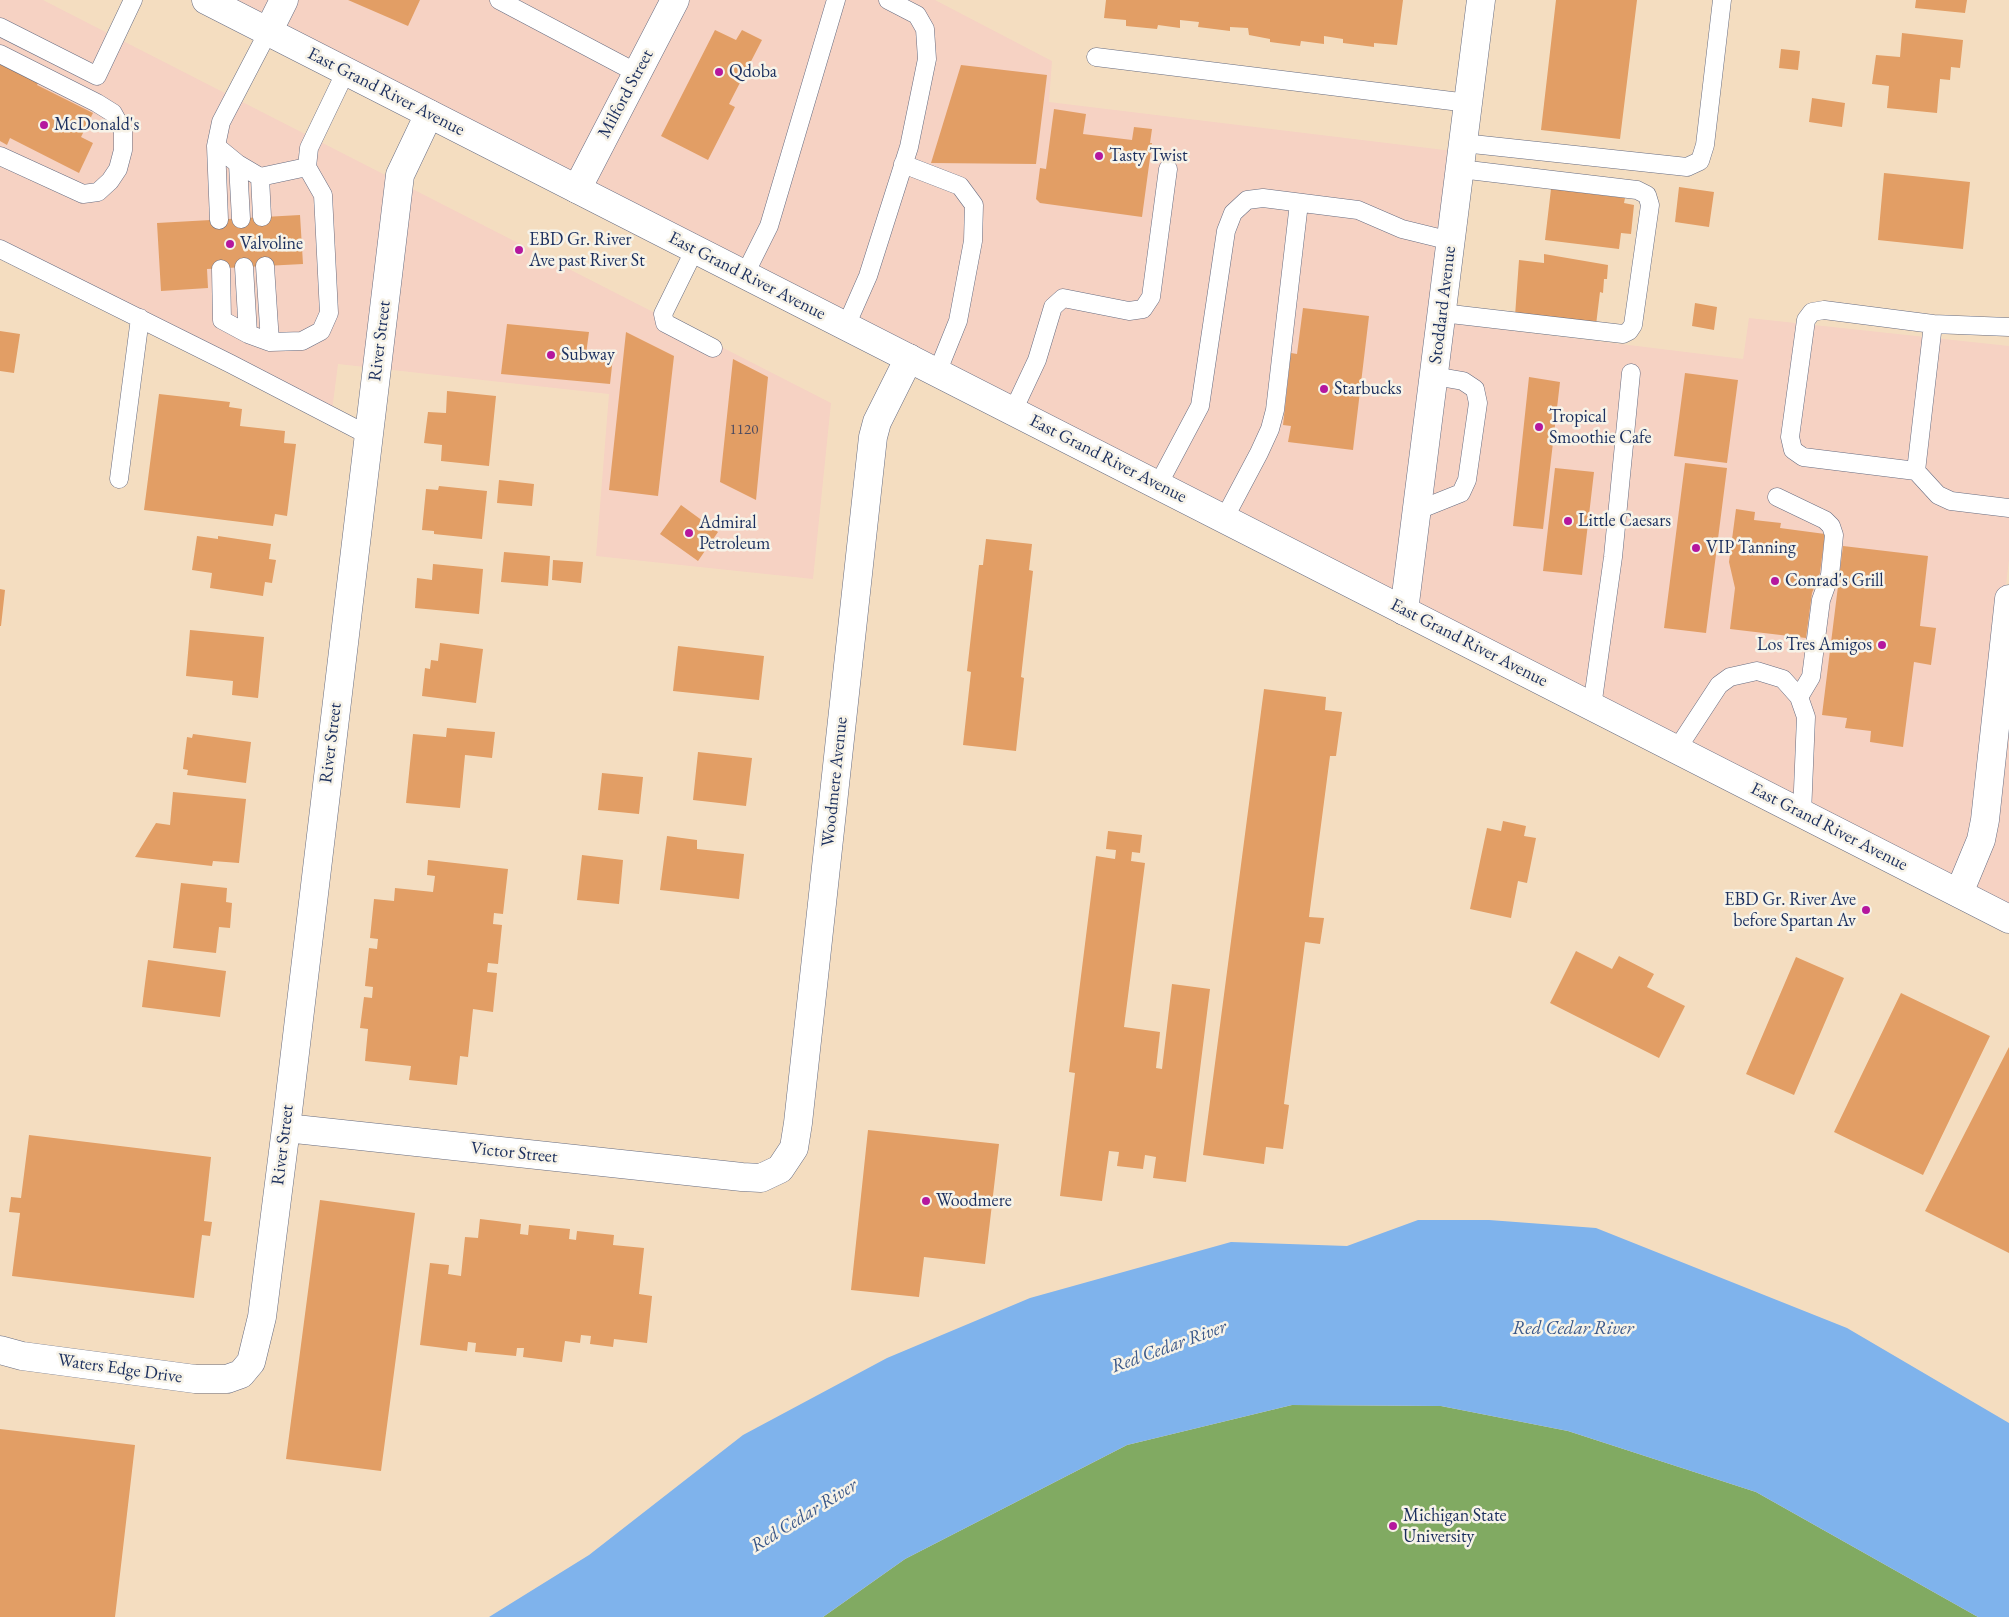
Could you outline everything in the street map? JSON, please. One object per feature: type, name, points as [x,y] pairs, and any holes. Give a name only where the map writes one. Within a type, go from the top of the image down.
[{"type":"street","name":"East Grand River Avenue","points":[[206,0],[2009,919]]},
{"type":"street","points":[[268,32],[284,0]]},
{"type":"street","name":"Milford Street","points":[[577,189],[675,0]]},
{"type":"street","name":"Stoddard Avenue","points":[[1404,611],[1481,0]]},
{"type":"street","name":"River Street","points":[[241,1374],[251,1362],[262,1317],[400,176],[430,114]]},
{"type":"street","name":"Woodmere Avenue","points":[[742,1177],[761,1178],[780,1169],[794,1148],[859,584],[873,437],[877,422],[909,358]]},
{"type":"street","points":[[1959,893],[1981,840],[1985,820],[2006,645],[2009,599]]},
{"type":"street","name":"Victor Street","points":[[286,1128],[742,1177]]},
{"type":"street","name":"Waters Edge Drive","points":[[0,1350],[22,1356],[195,1379],[227,1379],[241,1374]]},
{"type":"lane","points":[[0,27],[98,76],[133,0]]},
{"type":"lane","points":[[499,0],[637,73]]},
{"type":"lane","points":[[745,274],[769,226],[836,0]]},
{"type":"lane","points":[[846,326],[868,276],[903,164],[927,60],[926,29],[916,15],[888,0]]},
{"type":"lane","points":[[1462,156],[1687,167],[1700,161],[1705,145],[1722,0]]},
{"type":"lane","points":[[219,220],[216,146],[221,122],[268,32]]},
{"type":"lane","points":[[0,54],[97,103],[112,114],[123,130],[123,150],[118,169],[110,181],[98,192],[84,194],[0,156]]},
{"type":"lane","points":[[1096,57],[1468,103]]},
{"type":"lane","points":[[221,269],[222,320],[248,334],[270,342],[302,341],[321,331],[329,313],[323,194],[307,166],[309,148],[346,71]]},
{"type":"lane","points":[[216,146],[238,164],[260,176],[307,166]]},
{"type":"lane","points":[[1442,314],[1623,334],[1629,331],[1633,325],[1650,204],[1648,195],[1637,190],[1462,156]]},
{"type":"lane","points":[[238,164],[241,219]]},
{"type":"lane","points":[[903,164],[960,186],[974,205],[973,241],[958,321],[937,372]]},
{"type":"lane","points":[[1013,411],[1037,360],[1053,307],[1063,298],[1129,311],[1143,309],[1151,297],[1168,169]]},
{"type":"lane","points":[[260,176],[262,217]]},
{"type":"lane","points":[[1158,485],[1193,422],[1204,394],[1226,231],[1234,213],[1247,200],[1263,198],[1358,210],[1402,229],[1451,241]]},
{"type":"lane","points":[[1224,519],[1259,453],[1270,429],[1275,410],[1299,203]]},
{"type":"lane","points":[[0,249],[140,318],[368,435]]},
{"type":"lane","points":[[695,249],[663,314],[665,323],[713,348]]},
{"type":"lane","points":[[265,266],[270,342]]},
{"type":"lane","points":[[244,267],[248,334]]},
{"type":"lane","points":[[2009,327],[1933,324],[1824,310],[1812,312],[1806,320],[1790,437],[1793,450],[1803,457],[1916,471],[1938,495],[1951,501],[2009,508]]},
{"type":"lane","points":[[119,479],[140,318]]},
{"type":"lane","points":[[1916,471],[1933,324]]},
{"type":"lane","points":[[1592,707],[1613,557],[1631,373]]},
{"type":"lane","points":[[1416,511],[1461,493],[1467,480],[1478,403],[1474,389],[1463,381],[1434,376]]},
{"type":"lane","points":[[1777,497],[1824,520],[1831,526],[1834,535],[1830,575],[1821,600],[1811,677],[1799,697]]},
{"type":"lane","points":[[1677,749],[1719,685],[1730,677],[1757,670],[1783,679],[1799,697],[1806,717],[1802,814]]},
{"type":"shaded area","points":[[0,0],[43,0],[831,403],[813,579],[596,556],[609,394],[338,364],[332,411],[0,241]]},
{"type":"shaded area","points":[[233,0],[935,0],[1052,61],[1049,102],[1461,152],[1441,322],[1743,359],[1749,318],[2009,346],[2009,560],[2005,593],[2009,593],[2009,908]]},
{"type":"green space","name":"Michigan State University","points":[[1292,1405],[1441,1406],[1568,1431],[1756,1492],[1978,1617],[823,1617],[905,1559],[1127,1445]]},
{"type":"water","name":"Red Cedar River","points":[[1418,1220],[1489,1220],[1596,1228],[1847,1328],[2009,1423],[2009,1617],[1978,1617],[1756,1492],[1568,1431],[1441,1406],[1292,1405],[1127,1445],[905,1559],[823,1617],[489,1617],[589,1555],[743,1435],[887,1358],[1030,1298],[1231,1242],[1347,1246]]},
{"type":"building","points":[[348,0],[420,0],[408,26]]},
{"type":"building","points":[[1106,0],[1403,0],[1397,45],[1374,43],[1374,47],[1343,43],[1343,39],[1324,36],[1324,44],[1301,41],[1300,46],[1270,42],[1270,39],[1249,35],[1248,28],[1230,27],[1230,31],[1198,27],[1199,22],[1180,20],[1180,28],[1158,25],[1157,29],[1126,26],[1126,20],[1104,18]]},
{"type":"building","points":[[1556,0],[1637,0],[1620,139],[1541,130]]},
{"type":"building","points":[[1916,0],[1967,0],[1965,13],[1915,8]]},
{"type":"building","name":"Qdoba","points":[[715,30],[736,40],[742,30],[762,40],[729,104],[735,107],[708,160],[661,136]]},
{"type":"building","points":[[1902,33],[1963,40],[1960,68],[1951,67],[1950,80],[1940,79],[1937,113],[1887,108],[1889,86],[1872,84],[1876,55],[1900,57]]},
{"type":"building","points":[[1781,49],[1800,51],[1798,70],[1779,68]]},
{"type":"building","name":"McDonald's","points":[[0,56],[41,76],[37,85],[93,113],[81,137],[93,143],[79,173],[10,138],[7,145],[0,141]]},
{"type":"building","points":[[961,65],[1047,75],[1036,164],[931,163]]},
{"type":"building","points":[[1812,98],[1845,103],[1842,127],[1809,122]]},
{"type":"building","name":"Tasty Twist","points":[[1054,109],[1086,114],[1083,134],[1132,140],[1134,127],[1152,129],[1150,143],[1152,143],[1142,217],[1040,203],[1036,199],[1040,168],[1046,169]]},
{"type":"building","points":[[1884,173],[1970,182],[1963,249],[1878,240]]},
{"type":"building","points":[[1679,187],[1714,192],[1709,227],[1675,222]]},
{"type":"building","points":[[1551,189],[1625,198],[1624,203],[1634,205],[1631,234],[1621,233],[1619,249],[1545,240]]},
{"type":"building","name":"Valvoline","points":[[300,215],[303,264],[207,269],[208,288],[161,291],[157,223]]},
{"type":"building","points":[[1544,254],[1608,265],[1603,293],[1600,292],[1596,325],[1515,316],[1519,260],[1544,263]]},
{"type":"building","points":[[1695,303],[1717,307],[1714,330],[1692,326]]},
{"type":"building","name":"Starbucks","points":[[1303,308],[1369,316],[1353,450],[1288,442],[1291,426],[1283,425],[1291,353],[1297,354]]},
{"type":"building","name":"Subway","points":[[507,324],[589,332],[586,354],[613,357],[610,384],[501,374]]},
{"type":"building","points":[[0,331],[20,334],[14,373],[0,371]]},
{"type":"building","points":[[626,332],[674,356],[658,496],[609,490]]},
{"type":"building","name":"Admiral Petroleum","points":[[733,359],[768,377],[756,500],[720,482]]},
{"type":"building","points":[[1685,373],[1738,380],[1727,463],[1674,456]]},
{"type":"building","name":"Tropical Smoothie Cafe","points":[[1529,377],[1560,382],[1543,529],[1513,526]]},
{"type":"building","points":[[447,391],[496,396],[489,466],[441,461],[442,445],[424,443],[428,412],[446,413]]},
{"type":"building","points":[[159,394],[230,402],[229,407],[242,409],[240,426],[285,431],[284,443],[296,444],[287,516],[275,514],[273,526],[144,510]]},
{"type":"building","name":"VIP Tanning","points":[[1685,463],[1727,468],[1706,633],[1664,628]]},
{"type":"building","name":"Little Caesars","points":[[1555,468],[1594,472],[1582,575],[1543,571]]},
{"type":"building","points":[[499,480],[534,484],[532,506],[497,503]]},
{"type":"building","points":[[439,486],[487,491],[482,539],[434,534],[434,531],[422,530],[426,489],[438,490]]},
{"type":"building","name":"Admiral Petroleum","points":[[681,505],[718,532],[698,561],[660,534]]},
{"type":"building","name":"Conrad's Grill","points":[[1736,509],[1755,512],[1754,520],[1781,523],[1780,528],[1825,534],[1820,573],[1812,593],[1806,638],[1730,629],[1735,588],[1729,562]]},
{"type":"building","points":[[197,536],[218,539],[218,536],[271,544],[269,559],[276,560],[272,583],[265,582],[263,596],[210,588],[212,573],[192,570]]},
{"type":"building","points":[[986,539],[1032,544],[1029,570],[1033,571],[1021,677],[1024,678],[1016,751],[963,745],[971,672],[967,671],[979,565],[983,565]]},
{"type":"building","name":"Los Tres Amigos","points":[[1843,546],[1928,556],[1920,626],[1936,628],[1931,665],[1914,662],[1903,747],[1870,742],[1871,731],[1845,728],[1847,718],[1822,715]]},
{"type":"building","points":[[504,552],[550,556],[548,586],[501,582]]},
{"type":"building","points":[[553,560],[583,562],[581,583],[552,580]]},
{"type":"building","points":[[433,564],[483,569],[479,614],[415,608],[417,578],[432,580]]},
{"type":"building","points":[[0,589],[5,590],[1,626],[0,626]]},
{"type":"building","points":[[190,630],[264,637],[258,698],[232,695],[233,681],[186,676]]},
{"type":"building","points":[[440,643],[483,649],[476,703],[422,696],[425,668],[430,669],[431,660],[438,661]]},
{"type":"building","points":[[678,646],[764,656],[759,700],[673,691]]},
{"type":"building","points":[[1264,689],[1326,697],[1325,710],[1342,712],[1336,756],[1330,756],[1309,917],[1324,918],[1320,944],[1305,942],[1284,1104],[1289,1105],[1283,1149],[1266,1147],[1264,1164],[1203,1155]]},
{"type":"building","points":[[447,728],[495,732],[492,758],[465,755],[460,808],[406,803],[413,734],[446,737]]},
{"type":"building","points":[[193,734],[251,742],[246,783],[187,775],[188,770],[183,769],[187,737],[192,738]]},
{"type":"building","points":[[698,752],[752,758],[746,806],[693,800]]},
{"type":"building","points":[[602,773],[643,777],[639,814],[598,810]]},
{"type":"building","points":[[173,792],[246,799],[239,863],[213,861],[212,866],[135,857],[156,823],[170,825]]},
{"type":"building","points":[[1503,821],[1526,826],[1524,836],[1536,838],[1527,883],[1518,881],[1511,918],[1470,909],[1487,828],[1501,831]]},
{"type":"building","points":[[1108,831],[1142,835],[1140,853],[1132,852],[1131,861],[1145,863],[1124,1027],[1160,1032],[1156,1068],[1162,1069],[1172,984],[1210,989],[1186,1182],[1153,1178],[1156,1157],[1145,1155],[1143,1169],[1117,1166],[1119,1152],[1109,1151],[1102,1201],[1060,1196],[1075,1073],[1069,1072],[1096,856],[1115,859],[1116,850],[1106,849]]},
{"type":"building","points":[[667,836],[697,840],[697,849],[744,854],[739,899],[660,890]]},
{"type":"building","points":[[582,855],[623,860],[619,904],[577,900]]},
{"type":"building","points":[[428,860],[508,869],[503,914],[494,913],[493,924],[502,925],[498,964],[488,963],[487,972],[497,973],[493,1012],[473,1009],[468,1057],[460,1056],[457,1085],[409,1080],[411,1066],[365,1061],[368,1029],[360,1028],[364,997],[372,998],[373,987],[365,986],[369,948],[377,949],[378,939],[370,938],[374,899],[394,901],[395,888],[433,892],[435,876],[427,875]]},
{"type":"building","points":[[181,883],[227,888],[226,902],[232,903],[230,928],[219,927],[216,953],[173,948]]},
{"type":"building","points":[[1576,951],[1612,969],[1619,956],[1654,974],[1647,987],[1685,1006],[1659,1058],[1550,1003]]},
{"type":"building","points":[[1796,957],[1844,978],[1794,1095],[1746,1074]]},
{"type":"building","points":[[148,960],[226,971],[220,1017],[142,1007]]},
{"type":"building","points":[[1901,993],[1990,1036],[1923,1175],[1834,1132]]},
{"type":"building","points":[[2009,1047],[2009,1253],[1925,1211]]},
{"type":"building","name":"Woodmere","points":[[868,1130],[999,1144],[985,1264],[924,1257],[919,1297],[851,1290]]},
{"type":"building","points":[[29,1135],[211,1157],[204,1221],[212,1222],[210,1236],[202,1235],[194,1298],[12,1276],[20,1213],[9,1212],[11,1197],[21,1198]]},
{"type":"building","points":[[320,1200],[415,1213],[381,1471],[286,1459]]},
{"type":"building","points":[[480,1219],[521,1224],[520,1234],[528,1235],[529,1225],[570,1229],[569,1239],[576,1240],[577,1231],[614,1235],[613,1245],[644,1248],[639,1294],[652,1296],[647,1343],[614,1339],[613,1347],[590,1344],[591,1336],[581,1335],[580,1343],[565,1341],[562,1362],[523,1357],[524,1348],[517,1348],[516,1356],[475,1352],[476,1343],[468,1342],[467,1351],[420,1345],[430,1263],[449,1265],[448,1274],[461,1276],[465,1237],[478,1238]]},
{"type":"building","points":[[0,1429],[135,1445],[115,1617],[0,1617]]},
{"type":"place","name":"Qdoba","points":[[719,72]]},
{"type":"place","name":"McDonald's","points":[[44,125]]},
{"type":"place","name":"Tasty Twist","points":[[1099,156]]},
{"type":"place","name":"Valvoline","points":[[230,244]]},
{"type":"place","name":"EBD Gr. River Ave past River St","points":[[519,250]]},
{"type":"place","name":"Subway","points":[[551,355]]},
{"type":"place","name":"Starbucks","points":[[1324,389]]},
{"type":"place","name":"Tropical Smoothie Cafe","points":[[1539,427]]},
{"type":"place","name":"Little Caesars","points":[[1568,521]]},
{"type":"place","name":"Admiral Petroleum","points":[[689,533]]},
{"type":"place","name":"VIP Tanning","points":[[1696,548]]},
{"type":"place","name":"Conrad's Grill","points":[[1775,581]]},
{"type":"place","name":"Los Tres Amigos","points":[[1882,645]]},
{"type":"place","name":"EBD Gr. River Ave before Spartan Av","points":[[1866,910]]},
{"type":"place","name":"Woodmere","points":[[926,1201]]},
{"type":"place","name":"Michigan State University","points":[[1393,1526]]}]
